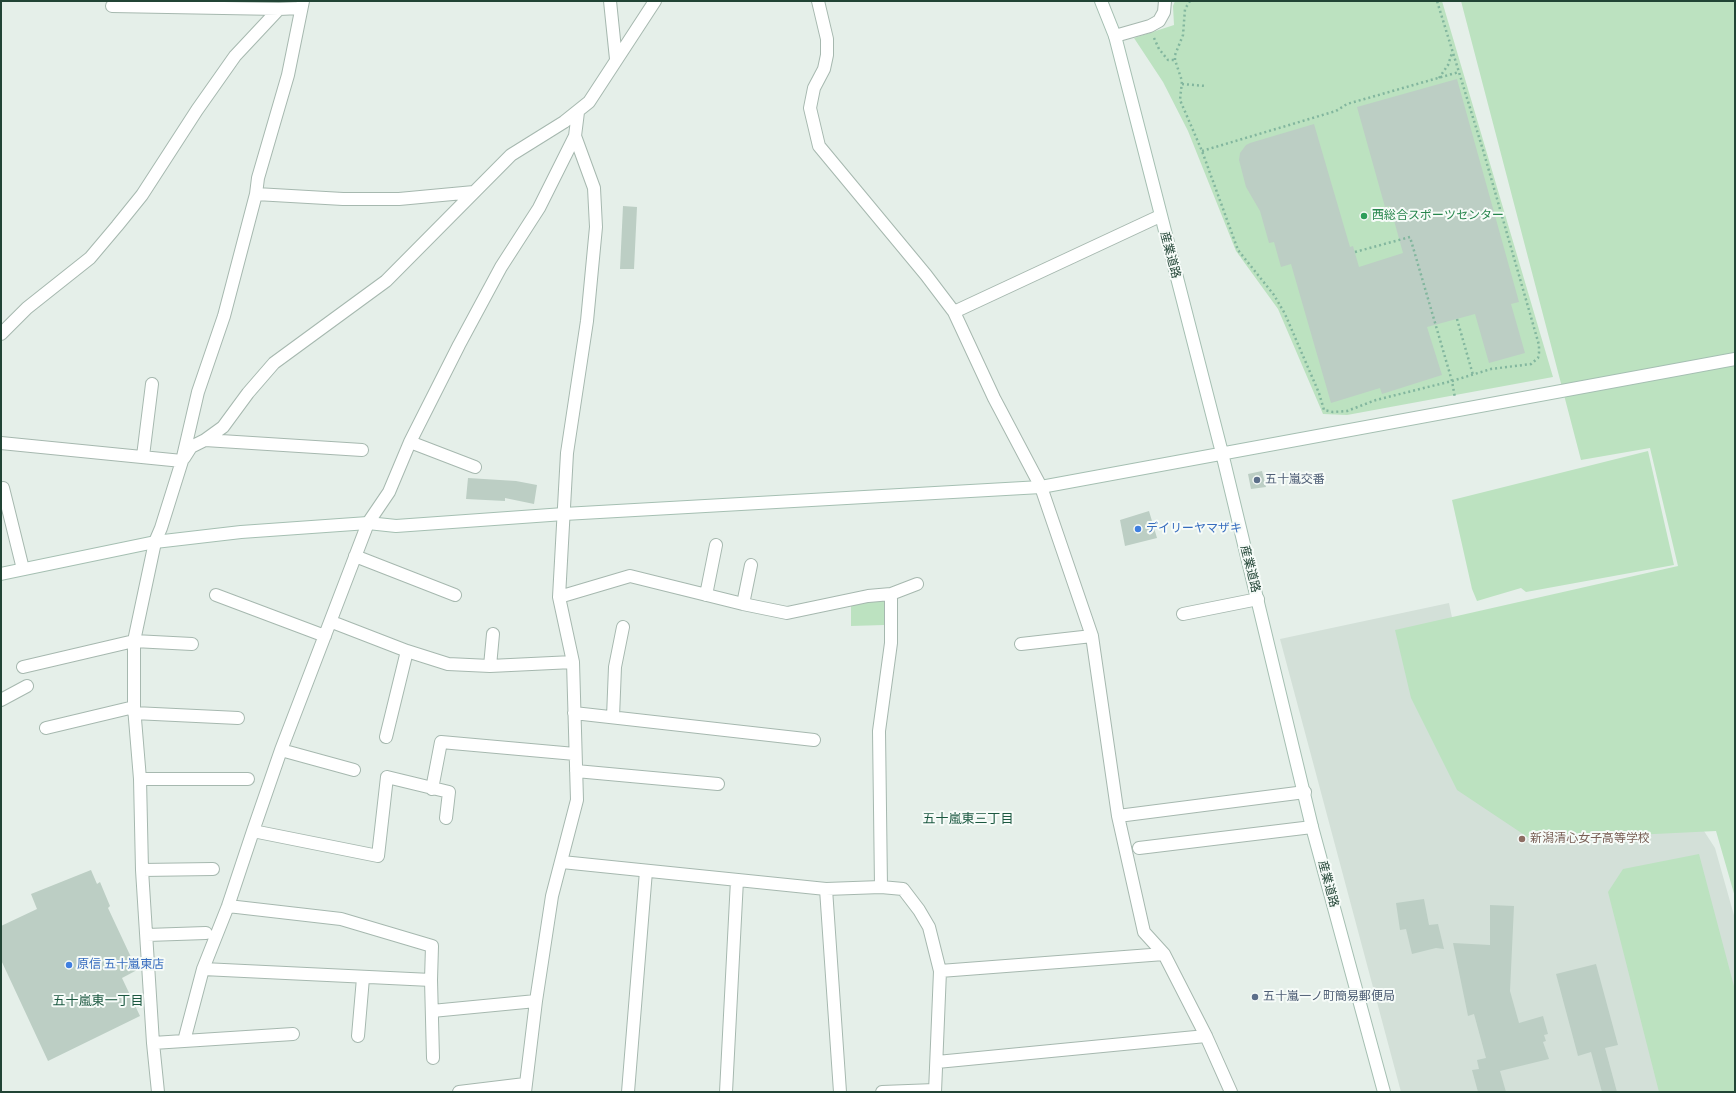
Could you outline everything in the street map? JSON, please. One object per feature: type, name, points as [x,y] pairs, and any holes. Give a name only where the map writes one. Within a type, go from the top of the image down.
[{"type":"street","points":[[610,1],[616,59]]},
{"type":"street","points":[[182,461],[191,447],[223,427],[248,393],[274,363],[386,281],[511,155],[578,112],[593,96],[654,1]]},
{"type":"street","points":[[818,1],[827,39],[827,55],[824,69],[814,88],[810,108],[819,146],[926,275],[954,312],[994,398],[1041,487],[1092,636],[1118,816],[1144,932],[1164,954],[1206,1036],[1231,1092]]},
{"type":"street","name":"産業道路","points":[[1101,1],[1115,36],[1222,453],[1305,792],[1312,827],[1384,1092]]},
{"type":"street","points":[[1115,36],[1150,26],[1159,21],[1164,12],[1165,1]]},
{"type":"street","points":[[112,6],[278,10],[301,4],[288,75],[258,178],[256,194],[224,316],[198,392],[182,461],[161,528],[155,542],[134,641],[134,710],[140,779],[142,870],[152,1043],[158,1092]]},
{"type":"street","points":[[1,334],[27,308],[90,258],[99,248],[142,195],[197,110],[235,56],[278,10]]},
{"type":"street","points":[[184,1041],[203,969],[228,906],[281,750],[325,636],[332,622],[368,523],[389,492],[410,442],[436,388],[500,267],[539,208],[575,136],[578,112]]},
{"type":"street","points":[[459,1092],[525,1088],[536,1001],[552,896],[577,800],[573,662],[559,596],[567,453],[587,321],[596,227],[594,188],[575,136]]},
{"type":"street","points":[[256,194],[343,199],[392,199],[474,192]]},
{"type":"street","points":[[954,312],[1160,216]]},
{"type":"street","points":[[1,574],[155,542],[241,532],[368,523],[396,526],[564,514],[1041,487],[1735,359]]},
{"type":"street","points":[[143,456],[152,384]]},
{"type":"street","points":[[204,440],[362,450]]},
{"type":"street","points":[[410,442],[475,467]]},
{"type":"street","points":[[1,443],[182,461]]},
{"type":"street","points":[[4,488],[23,569]]},
{"type":"street","points":[[706,595],[716,545]]},
{"type":"street","points":[[355,556],[455,595]]},
{"type":"street","points":[[743,604],[751,565]]},
{"type":"street","points":[[559,596],[630,576],[743,604],[787,613],[868,596],[891,594],[917,584]]},
{"type":"street","points":[[881,887],[879,731],[891,643],[891,594]]},
{"type":"street","points":[[216,595],[325,636]]},
{"type":"street","points":[[1183,614],[1258,599]]},
{"type":"street","points":[[332,622],[407,651],[448,664],[490,666],[573,662]]},
{"type":"street","points":[[613,717],[615,667],[623,626]]},
{"type":"street","points":[[490,666],[493,634]]},
{"type":"street","points":[[1022,644],[1092,636]]},
{"type":"street","points":[[23,667],[134,641],[192,644]]},
{"type":"street","points":[[386,737],[407,651]]},
{"type":"street","points":[[1,700],[27,686]]},
{"type":"street","points":[[46,728],[134,710],[238,718]]},
{"type":"street","points":[[574,713],[814,740]]},
{"type":"street","points":[[432,789],[441,742],[575,754]]},
{"type":"street","points":[[281,750],[354,770]]},
{"type":"street","points":[[576,771],[718,784]]},
{"type":"street","points":[[253,831],[378,856],[387,777],[449,792],[446,818]]},
{"type":"street","points":[[140,779],[248,779]]},
{"type":"street","points":[[1118,816],[1305,792]]},
{"type":"street","points":[[1139,848],[1312,827]]},
{"type":"street","points":[[562,862],[826,889],[881,887],[903,888],[929,927],[940,971],[935,1091],[882,1092]]},
{"type":"street","points":[[142,870],[213,869]]},
{"type":"street","points":[[628,1092],[646,871]]},
{"type":"street","points":[[726,1092],[737,880]]},
{"type":"street","points":[[826,889],[840,1092]]},
{"type":"street","points":[[228,906],[341,919],[432,946],[430,980],[433,1058]]},
{"type":"street","points":[[147,936],[206,933]]},
{"type":"street","points":[[940,971],[1164,954]]},
{"type":"street","points":[[203,969],[363,978],[430,980]]},
{"type":"street","points":[[358,1036],[363,978]]},
{"type":"street","points":[[432,1011],[536,1001]]},
{"type":"street","points":[[152,1043],[293,1034]]},
{"type":"street","points":[[937,1062],[1206,1036]]},
{"type":"path","points":[[1190,1],[1185,9],[1181,43],[1176,48],[1175,60],[1182,84],[1180,100],[1202,151],[1238,250],[1274,295],[1285,314],[1319,393],[1324,410],[1328,412],[1347,411],[1376,400],[1452,381],[1491,369],[1531,364],[1540,354],[1537,338],[1438,1]]},
{"type":"path","points":[[1150,26],[1159,49],[1168,60],[1175,60]]},
{"type":"path","points":[[1438,78],[1448,65],[1453,52]]},
{"type":"path","points":[[1202,151],[1336,111],[1347,104],[1459,72]]},
{"type":"path","points":[[1182,84],[1206,86]]},
{"type":"path","points":[[1355,252],[1410,238],[1452,381]]},
{"type":"path","points":[[1458,319],[1473,375]]},
{"type":"shaded area","name":"新潟清心女子高等学校","points":[[1449,603],[1464,675],[1704,831],[1715,848],[1735,919],[1735,1092],[1401,1092],[1280,639]]},
{"type":"green space","name":"西総合スポーツセンター","points":[[1175,1],[1442,1],[1553,377],[1347,415],[1323,414],[1278,309],[1236,251],[1188,131],[1163,82],[1134,38],[1174,25],[1173,6]]},
{"type":"green space","points":[[1461,1],[1735,1],[1735,897],[1716,831],[1532,840],[1457,790],[1411,698],[1395,630],[1678,566],[1650,448],[1581,460]]},
{"type":"green space","points":[[1648,451],[1674,565],[1526,592],[1521,588],[1477,601],[1472,589],[1452,500]]},
{"type":"green space","points":[[877,597],[885,601],[884,625],[851,626],[851,602]]},
{"type":"green space","points":[[1699,854],[1735,990],[1735,1092],[1659,1092],[1608,892],[1623,869]]},
{"type":"building","points":[[1457,79],[1519,302],[1511,304],[1525,353],[1489,363],[1475,314],[1427,327],[1442,375],[1382,394],[1380,388],[1331,403],[1291,264],[1281,267],[1274,242],[1269,243],[1260,211],[1246,187],[1239,160],[1240,153],[1246,145],[1250,143],[1314,124],[1350,247],[1353,246],[1359,267],[1403,253],[1390,206],[1385,207],[1357,107]]},
{"type":"building","points":[[623,206],[637,207],[634,269],[620,269]]},
{"type":"building","name":"五十嵐交番","points":[[1262,471],[1266,487],[1251,489],[1248,474]]},
{"type":"building","points":[[468,478],[516,481],[537,485],[534,504],[505,498],[505,501],[466,499]]},
{"type":"building","name":"デイリーヤマザキ","points":[[1149,511],[1157,538],[1125,546],[1120,520]]},
{"type":"building","name":"原信 五十嵐東店","points":[[91,870],[97,884],[100,882],[110,906],[108,908],[137,970],[122,978],[140,1016],[48,1061],[1,960],[1,926],[37,909],[31,894]]},
{"type":"building","points":[[1424,899],[1429,925],[1438,924],[1444,949],[1436,948],[1412,954],[1406,929],[1400,930],[1396,903]]},
{"type":"building","points":[[1490,905],[1514,906],[1510,991],[1519,1023],[1543,1016],[1548,1034],[1544,1035],[1546,1041],[1543,1042],[1549,1059],[1500,1071],[1506,1092],[1478,1092],[1472,1070],[1479,1069],[1477,1060],[1486,1058],[1474,1014],[1468,1016],[1453,943],[1490,945]]},
{"type":"building","points":[[1596,964],[1618,1045],[1605,1048],[1617,1092],[1602,1092],[1591,1052],[1578,1056],[1556,974]]},
{"type":"place","name":"西総合スポーツセンター","points":[[1364,216]]},
{"type":"place","name":"五十嵐交番","points":[[1257,480]]},
{"type":"place","name":"デイリーヤマザキ","points":[[1138,529]]},
{"type":"place","name":"新潟清心女子高等学校","points":[[1522,839]]},
{"type":"place","name":"原信 五十嵐東店","points":[[69,965]]},
{"type":"place","name":"五十嵐一ノ町簡易郵便局","points":[[1255,997]]},
{"type":"district","name":"五十嵐東三丁目","points":[[968,819]]},
{"type":"district","name":"五十嵐東一丁目","points":[[98,1001]]}]
